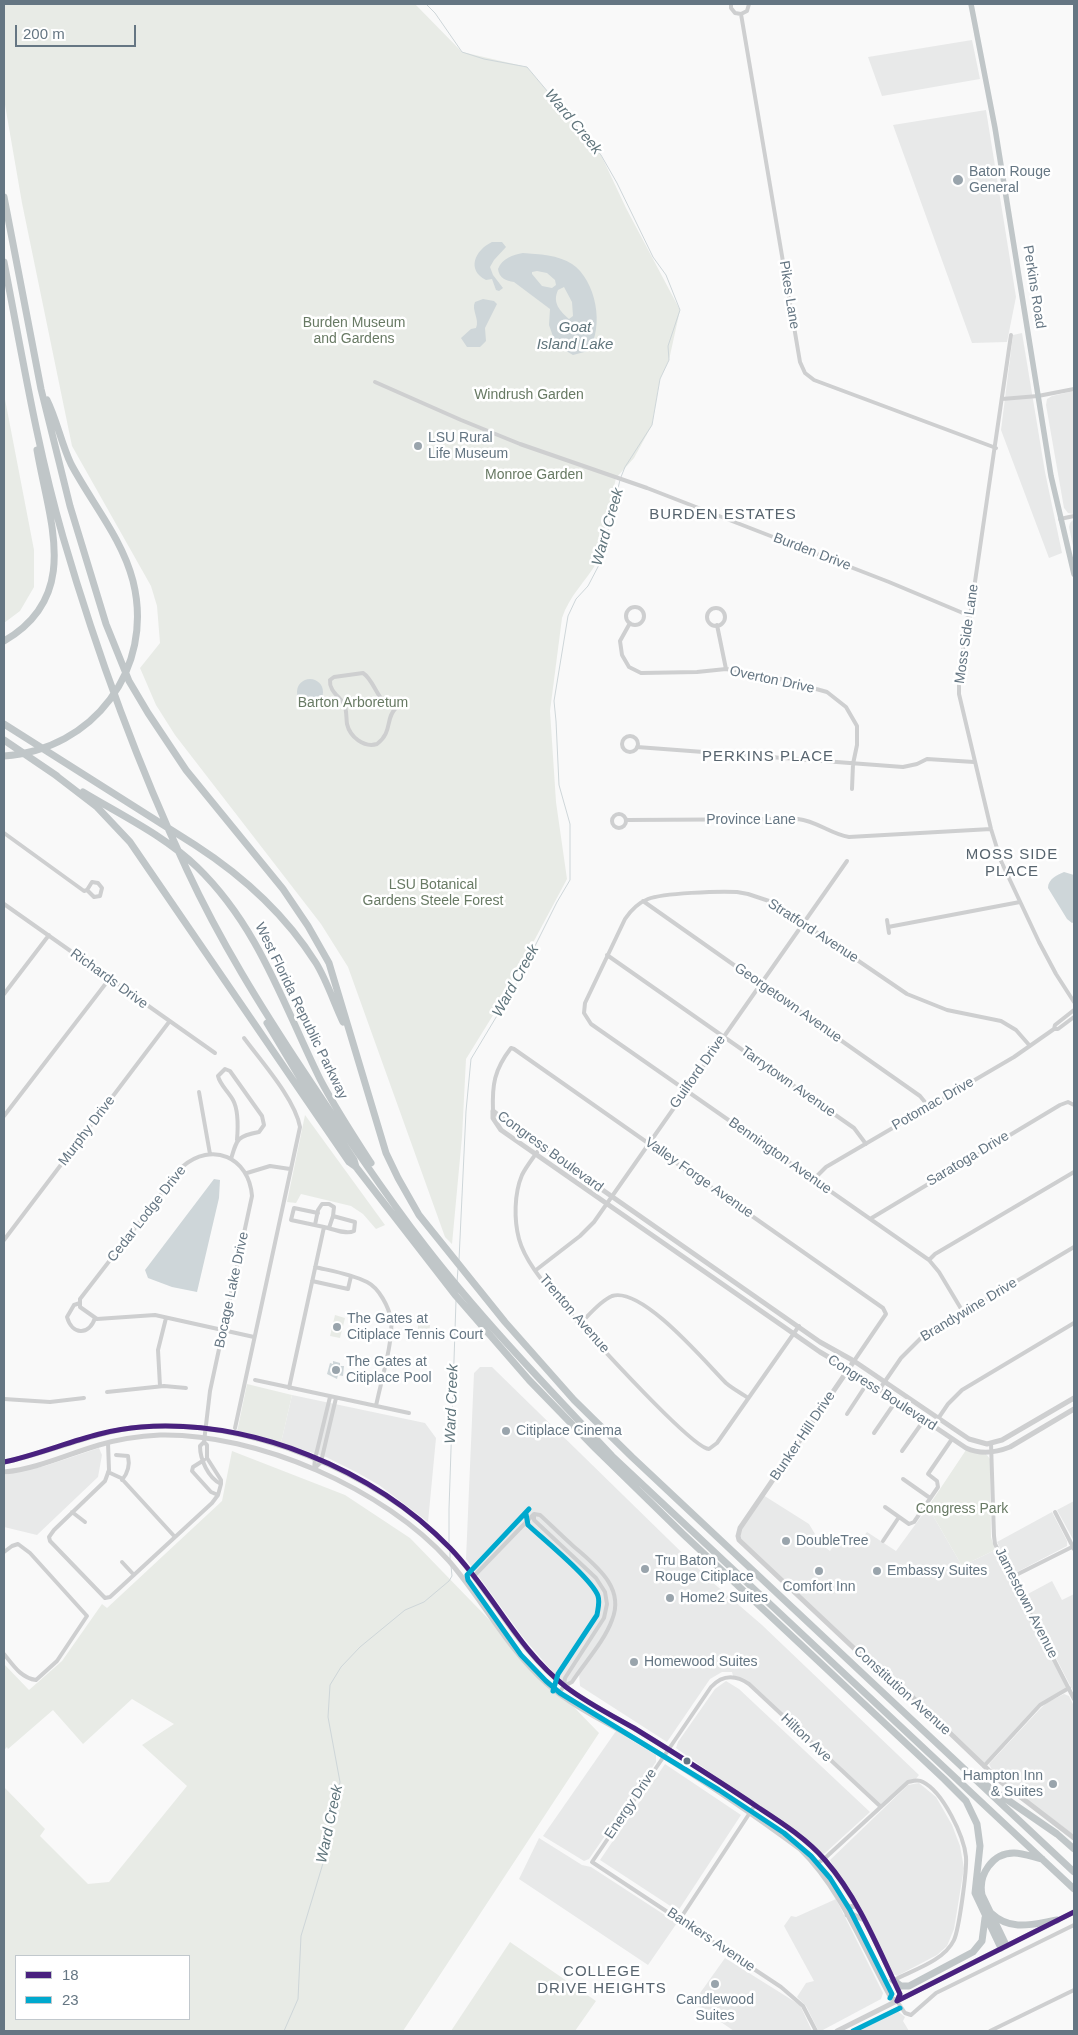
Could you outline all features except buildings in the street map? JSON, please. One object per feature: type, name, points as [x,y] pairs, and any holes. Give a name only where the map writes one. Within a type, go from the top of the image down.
[{"type":"highway","points":[[4,197],[41,389],[81,546],[106,624],[129,681],[186,770],[283,889],[308,926],[329,963],[386,1153],[419,1216],[505,1322],[574,1400],[632,1457],[1074,1872]]},
{"type":"highway","points":[[4,262],[34,418],[63,537],[109,676],[153,792],[188,872],[249,985],[344,1133],[426,1246],[541,1382],[612,1456],[1074,1889]]},
{"type":"highway","points":[[4,756],[22,755],[47,748],[72,736],[103,710],[118,691],[129,666],[138,624],[133,581],[122,549],[72,466],[60,438],[49,404],[41,389]]},
{"type":"highway","points":[[4,641],[22,629],[38,610],[47,595],[54,571],[54,545],[34,435],[34,418]]},
{"type":"highway","points":[[4,724],[224,864],[260,895],[287,924],[316,964],[356,1050]]},
{"type":"highway","name":"West Florida Republic Parkway","points":[[4,740],[54,774],[164,841],[196,866],[232,905],[261,952],[336,1110],[377,1174],[385,1190]]},
{"type":"highway","points":[[54,774],[97,808],[130,842],[349,1162],[356,1167],[479,1323],[529,1380],[683,1534],[944,1779],[966,1802],[979,1832],[980,1851],[974,1889],[1004,1946]]},
{"type":"highway","points":[[249,985],[256,1004],[300,1078],[354,1160],[356,1167]]},
{"type":"highway","points":[[967,1772],[1057,1834],[1074,1849]]},
{"type":"highway","points":[[893,1980],[901,1986],[909,1986],[973,1952],[980,1945],[984,1934],[987,1912],[982,1896],[981,1883],[985,1871],[993,1862],[1004,1855],[1013,1853],[1042,1859]]},
{"type":"highway","points":[[987,1912],[1001,1921],[1016,1926],[1057,1920]]},
{"type":"main road","name":"Perkins Road","points":[[971,4],[995,128],[1038,396],[1060,519],[1074,574]]},
{"type":"street","points":[[731,4],[731,8],[735,13],[741,14],[747,11],[749,4]]},
{"type":"street","name":"Pikes Lane","points":[[741,14],[800,362],[805,373],[814,380],[996,448]]},
{"type":"street","name":"Moss Side Lane","points":[[1011,335],[970,616],[959,669],[959,694],[974,762],[1001,861],[1056,974],[1074,1002]]},
{"type":"street","name":"Burden Drive","points":[[375,382],[504,437],[629,481],[863,572],[970,616]]},
{"type":"street","points":[[1002,399],[1038,396],[1074,389]]},
{"type":"street","points":[[1060,519],[1074,516]]},
{"type":"street","points":[[637,607],[641,609],[644,617],[642,621],[635,625],[630,623],[626,617],[629,609],[637,607]]},
{"type":"street","points":[[714,608],[722,611],[724,615],[722,623],[717,625],[710,623],[707,619],[710,610],[714,608]]},
{"type":"street","name":"Overton Drive","points":[[630,623],[620,641],[622,655],[629,667],[641,673],[698,672],[726,669],[780,679],[827,692],[846,707],[857,726],[858,745],[853,764],[852,789]]},
{"type":"street","points":[[717,625],[726,669]]},
{"type":"street","points":[[363,673],[371,681],[382,700],[398,708],[392,712],[389,729],[384,738],[377,744],[365,744],[350,731],[345,706],[331,688],[330,680],[334,677],[363,673]]},
{"type":"street","points":[[637,747],[638,743],[633,737],[625,738],[622,744],[622,748],[628,752],[636,750],[637,747],[903,767],[918,764],[927,759],[974,762]]},
{"type":"street","name":"Province Lane","points":[[627,820],[798,819],[809,820],[838,835],[849,837],[991,829]]},
{"type":"street","points":[[4,833],[84,890],[87,890],[94,897],[100,896],[102,888],[98,883],[92,882],[87,890]]},
{"type":"street","name":"Guilford Drive","points":[[536,1270],[587,1230],[847,861]]},
{"type":"street","name":"Stratford Avenue","points":[[643,901],[660,896],[726,892],[742,893],[772,902],[907,994],[947,1010],[1001,1021],[1016,1030],[1030,1046]]},
{"type":"street","points":[[607,955],[624,919],[630,911],[643,901]]},
{"type":"street","name":"Georgetown Avenue","points":[[643,901],[920,1096],[929,1107]]},
{"type":"street","points":[[888,927],[1020,902]]},
{"type":"street","name":"Richards Drive","points":[[4,904],[215,1053]]},
{"type":"street","points":[[887,920],[889,933]]},
{"type":"street","points":[[4,994],[49,935]]},
{"type":"street","name":"Bennington Avenue","points":[[607,955],[585,1003],[584,1013],[592,1024],[929,1260],[940,1272],[963,1312]]},
{"type":"street","name":"Tarrytown Avenue","points":[[607,955],[854,1128],[866,1144]]},
{"type":"street","points":[[4,1116],[110,978]]},
{"type":"street","name":"Potomac Drive","points":[[1054,1029],[1055,1025],[1074,1010]]},
{"type":"street","name":"Potomac Drive","points":[[814,1179],[826,1168],[1074,1018]]},
{"type":"street","name":"Murphy Drive","points":[[4,1237],[169,1022]]},
{"type":"street","points":[[234,1428],[300,1127],[298,1116],[291,1104],[244,1038]]},
{"type":"street","name":"Valley Forge Avenue","points":[[493,1111],[496,1070],[510,1048],[514,1049],[885,1311]]},
{"type":"street","points":[[231,1159],[237,1140],[238,1129],[234,1101],[219,1081],[218,1076],[225,1069],[230,1071],[262,1116],[264,1125],[258,1132],[243,1135],[237,1140]]},
{"type":"street","points":[[199,1092],[210,1154],[226,1156],[237,1162],[247,1173],[270,1166],[290,1170]]},
{"type":"street","name":"Saratoga Drive","points":[[870,1219],[1060,1104],[1068,1102],[1074,1105]]},
{"type":"street","name":"Congress Boulevard","points":[[493,1111],[514,1128],[820,1342],[854,1361],[969,1439],[982,1443],[991,1443]]},
{"type":"street","name":"Congress Boulevard","points":[[493,1111],[496,1124],[508,1135],[731,1291],[952,1439],[973,1451],[992,1453]]},
{"type":"street","points":[[508,1135],[514,1128]]},
{"type":"street","name":"Trenton Avenue","points":[[541,1146],[522,1175],[519,1186],[516,1223],[519,1240],[525,1254],[558,1299],[671,1420],[701,1446],[709,1449],[717,1443],[748,1398]]},
{"type":"street","name":"Cedar Lodge Drive","points":[[95,1318],[89,1329],[83,1332],[75,1331],[69,1324],[67,1317],[74,1305],[80,1303],[80,1299],[182,1167],[200,1155],[210,1154]]},
{"type":"street","points":[[929,1260],[1074,1172]]},
{"type":"street","name":"Bocage Lake Drive","points":[[218,1495],[211,1492],[192,1471],[193,1467],[202,1462],[200,1446],[205,1440],[210,1391],[252,1196],[247,1173]]},
{"type":"street","points":[[289,1388],[315,1267],[327,1227],[333,1216],[334,1207],[329,1204],[322,1204],[315,1225]]},
{"type":"street","points":[[318,1213],[294,1208],[291,1220],[351,1233],[354,1231],[354,1222],[333,1216]]},
{"type":"street","points":[[668,1247],[674,1239]]},
{"type":"street","name":"Brandywine Drive","points":[[879,1390],[911,1347],[929,1333],[1074,1247]]},
{"type":"street","points":[[315,1267],[368,1282],[379,1292],[391,1320],[390,1338],[376,1406]]},
{"type":"street","points":[[312,1281],[348,1289],[351,1276]]},
{"type":"street","points":[[731,1291],[736,1283]]},
{"type":"street","points":[[580,1324],[605,1300],[613,1296],[628,1296],[670,1326],[726,1382],[748,1398],[799,1326]]},
{"type":"street","points":[[80,1303],[80,1307],[95,1318],[155,1315],[254,1337]]},
{"type":"street","name":"Bunker Hill Drive","points":[[738,1536],[740,1528],[886,1314],[885,1311]]},
{"type":"street","points":[[160,1386],[158,1350],[166,1318]]},
{"type":"street","points":[[933,1426],[956,1395],[970,1384],[1074,1323]]},
{"type":"street","points":[[255,1380],[409,1413]]},
{"type":"street","points":[[847,1414],[868,1382]]},
{"type":"street","points":[[107,1392],[160,1386],[186,1388]]},
{"type":"street","points":[[314,1470],[330,1397]]},
{"type":"street","points":[[4,1399],[50,1402],[84,1398]]},
{"type":"street","points":[[314,1470],[321,1462],[336,1398]]},
{"type":"street","points":[[991,1443],[1008,1438],[1074,1398]]},
{"type":"street","points":[[874,1433],[896,1401]]},
{"type":"street","points":[[992,1453],[1010,1447],[1074,1409]]},
{"type":"street","points":[[902,1451],[924,1420]]},
{"type":"street","points":[[4,1462],[117,1430],[142,1426],[177,1426],[246,1436],[290,1449],[315,1459],[389,1497],[432,1530],[474,1576],[535,1658],[564,1686],[587,1702],[720,1782],[795,1832],[815,1849],[841,1880],[856,1906],[900,1994],[897,2001]]},
{"type":"street","points":[[4,1472],[35,1466],[108,1443],[138,1437],[162,1435],[205,1440],[259,1450],[314,1470],[371,1498],[411,1525],[433,1544],[527,1663],[559,1694],[580,1709],[663,1756],[707,1785],[800,1849],[816,1864],[836,1894],[891,1998],[897,2001],[906,2013],[911,2014],[936,1993],[1074,1925]]},
{"type":"street","points":[[885,1508],[909,1524],[913,1523],[938,1485],[937,1481],[928,1474],[952,1439]]},
{"type":"street","points":[[108,1443],[108,1472],[105,1481],[50,1533],[50,1541],[102,1596],[110,1597],[212,1503],[218,1495],[222,1480],[207,1458],[205,1440]]},
{"type":"street","name":"Jamestown Avenue","points":[[991,1443],[994,1536],[997,1548],[1074,1700]]},
{"type":"street","points":[[116,1454],[128,1456],[129,1459],[127,1474],[122,1480]]},
{"type":"street","points":[[207,1458],[202,1462],[216,1482],[221,1484]]},
{"type":"street","points":[[108,1472],[122,1480],[175,1537]]},
{"type":"street","points":[[903,1479],[930,1498]]},
{"type":"street","points":[[72,1512],[85,1522]]},
{"type":"street","points":[[1012,1578],[1074,1547],[1055,1512]]},
{"type":"street","points":[[474,1576],[534,1514]]},
{"type":"street","points":[[534,1514],[540,1515],[605,1576],[613,1590],[615,1610],[612,1622],[572,1682],[564,1686],[559,1694]]},
{"type":"street","points":[[534,1514],[534,1520],[598,1581],[605,1592],[606,1610],[604,1618],[564,1678],[564,1686]]},
{"type":"street","points":[[883,1541],[899,1517]]},
{"type":"street","name":"Constitution Avenue","points":[[738,1536],[739,1540],[749,1550],[859,1652],[905,1690],[984,1766],[1012,1791],[1074,1838]]},
{"type":"street","points":[[4,1552],[18,1544],[30,1553],[87,1616],[57,1661],[36,1680],[29,1679],[22,1674],[4,1654]]},
{"type":"street","points":[[564,1550],[570,1544]]},
{"type":"street","points":[[122,1562],[134,1575]]},
{"type":"street","points":[[598,1581],[605,1576]]},
{"type":"street","points":[[606,1610],[615,1610]]},
{"type":"street","points":[[587,1646],[593,1650]]},
{"type":"street","name":"Energy Drive","points":[[592,1862],[711,1687],[715,1682],[726,1677]]},
{"type":"street","name":"Hilton Ave","points":[[726,1677],[738,1678],[748,1684],[881,1807]]},
{"type":"street","points":[[984,1766],[1040,1705],[1069,1688]]},
{"type":"street","points":[[816,1864],[824,1859],[908,1782],[915,1780],[923,1782],[933,1790],[953,1817],[966,1856],[966,1872],[953,1941],[938,1958],[893,1980]]},
{"type":"street","points":[[707,1785],[717,1785],[720,1782]]},
{"type":"street","points":[[680,1919],[755,1805]]},
{"type":"street","points":[[800,1849],[809,1852],[815,1849]]},
{"type":"street","name":"Bankers Avenue","points":[[592,1862],[680,1919],[794,1997],[803,2006],[816,2031]]},
{"type":"street","points":[[836,1894],[849,1907],[856,1906]]},
{"type":"street","points":[[837,2031],[1074,1912]]},
{"type":"street","points":[[847,1915],[852,1914],[863,1920]]},
{"type":"street","points":[[866,1951],[878,1949]]},
{"type":"street","points":[[990,2031],[1074,1990]]},
{"type":"shaded area","points":[[972,40],[980,79],[882,96],[868,57]]},
{"type":"shaded area","points":[[986,110],[1016,297],[1007,342],[972,343],[893,125]]},
{"type":"shaded area","points":[[1022,333],[1045,472],[1062,553],[1049,558],[1001,430],[1013,335]]},
{"type":"shaded area","points":[[1074,391],[1073,514],[1068,513],[1064,508],[1046,405],[1047,399],[1052,396]]},
{"type":"shaded area","points":[[1074,519],[1074,551],[1069,527]]},
{"type":"shaded area","points":[[480,1367],[492,1367],[711,1581],[762,1625],[919,1775],[915,1780],[908,1782],[881,1807],[749,1684],[733,1676],[732,1672],[722,1672],[710,1679],[667,1742],[580,1686],[579,1673],[569,1686],[557,1677],[522,1636],[466,1559],[474,1373]]},
{"type":"shaded area","points":[[292,1395],[425,1423],[436,1438],[428,1522],[379,1485],[358,1473],[326,1457],[281,1443]]},
{"type":"shaded area","points":[[99,1448],[102,1455],[98,1477],[37,1535],[4,1527],[4,1475],[45,1466]]},
{"type":"shaded area","points":[[763,1495],[809,1524],[821,1544],[830,1551],[841,1534],[857,1545],[867,1532],[896,1551],[928,1507],[962,1566],[995,1550],[1017,1594],[1021,1595],[1069,1688],[1046,1700],[984,1766],[905,1690],[855,1648],[739,1540],[740,1528]]},
{"type":"shaded area","points":[[1074,1501],[1074,1541],[1057,1510]]},
{"type":"shaded area","points":[[1052,1512],[1067,1541],[1067,1546],[1017,1572],[1012,1572],[997,1542]]},
{"type":"shaded area","points":[[1052,1581],[1062,1600],[1074,1594],[1074,1693],[1024,1596]]},
{"type":"shaded area","points":[[726,1681],[739,1689],[870,1812],[824,1854],[676,1748],[678,1742],[715,1689]]},
{"type":"shaded area","points":[[1064,1694],[1069,1696],[1074,1706],[1074,1835],[1019,1794],[993,1772],[989,1764],[1046,1703]]},
{"type":"shaded area","points":[[616,1731],[656,1755],[656,1762],[589,1859],[584,1861],[543,1836]]},
{"type":"shaded area","points":[[665,1764],[741,1815],[678,1911],[600,1860]]},
{"type":"shaded area","points":[[919,1783],[936,1797],[952,1825],[960,1846],[964,1868],[954,1929],[947,1946],[937,1955],[897,1976],[892,1973],[830,1860],[908,1785]]},
{"type":"shaded area","points":[[539,1838],[582,1865],[591,1867],[677,1923],[648,1965],[519,1879]]},
{"type":"shaded area","points":[[836,1899],[883,1993],[881,1999],[821,2031],[818,2030],[806,2006],[797,1997],[806,1983],[814,1981],[784,1926],[791,1916],[796,1917]]},
{"type":"shaded area","points":[[725,1958],[800,2005],[812,2031],[734,2031],[693,2003]]},
{"type":"shaded area","points":[[894,2008],[905,2017],[903,2021],[909,2031],[850,2031]]},
{"type":"green space","name":"Burden Museum and Gardens","points":[[4,4],[415,4],[462,52],[527,67],[601,155],[626,208],[680,310],[669,360],[660,379],[652,425],[634,458],[616,478],[597,562],[573,596],[562,618],[550,711],[556,802],[567,879],[503,999],[466,1059],[462,1137],[452,1244],[445,1237],[348,967],[321,924],[175,735],[156,705],[140,668],[160,643],[157,606],[151,586],[72,446],[22,203],[4,99]]},
{"type":"green space","points":[[4,394],[34,550],[34,587],[20,611],[4,623]]},
{"type":"green space","points":[[305,1115],[385,1225],[376,1229],[363,1214],[351,1206],[301,1194],[296,1203],[287,1202]]},
{"type":"green space","name":"The Gates at Citiplace Tennis Court","points":[[335,1315],[345,1318],[340,1338],[330,1336]]},
{"type":"green space","points":[[418,1325],[430,1325],[429,1336],[418,1336]]},
{"type":"green space","points":[[247,1384],[292,1395],[281,1443],[237,1432]]},
{"type":"green space","name":"Congress Park","points":[[966,1450],[987,1455],[990,1459],[991,1537],[995,1550],[962,1566],[928,1507]]},
{"type":"green space","points":[[232,1451],[345,1495],[410,1538],[599,1733],[403,2031],[4,2031],[4,1787],[45,1829],[40,1836],[88,1884],[109,1882],[187,1786],[142,1745],[174,1724],[132,1699],[83,1744],[53,1710],[8,1749],[7,1747],[4,1750],[4,1664],[29,1690],[62,1661],[102,1604],[107,1608],[222,1501]]},
{"type":"green space","points":[[510,1942],[596,2001],[575,2031],[451,2031]]},
{"type":"water","points":[[492,242],[502,242],[506,247],[490,267],[493,275],[503,288],[499,291],[496,290],[492,279],[486,280],[480,276],[475,266],[477,255]]},
{"type":"water","name":"Goat Island Lake","points":[[523,253],[555,257],[567,261],[580,271],[587,281],[592,292],[597,317],[596,330],[588,351],[573,355],[556,345],[549,325],[550,309],[514,282],[501,277],[498,269],[502,262]],"holes":[[[532,272],[547,273],[555,280],[556,285],[552,288],[542,286],[532,274]],[[564,287],[572,302],[573,316],[569,319],[556,303],[558,290]]]},
{"type":"water","points":[[483,299],[494,301],[497,304],[485,328],[486,341],[480,347],[467,347],[461,338],[471,329],[476,328],[477,321],[474,305],[475,302]]},
{"type":"water","points":[[310,679],[319,683],[323,692],[319,701],[310,705],[301,701],[297,692],[301,683]]},
{"type":"water","points":[[1064,872],[1074,875],[1074,922],[1072,923],[1067,919],[1048,888],[1051,880]]},
{"type":"water","points":[[214,1179],[220,1180],[219,1198],[197,1292],[172,1287],[148,1278],[145,1270]]},
{"type":"water","name":"The Gates at Citiplace Pool","points":[[333,1361],[340,1363],[340,1366],[344,1366],[343,1376],[338,1375],[337,1379],[327,1374],[330,1363],[333,1364]]},
{"type":"waterway","name":"Ward Creek","points":[[426,4],[435,13],[462,52],[484,59],[527,67],[601,155],[617,183],[653,257],[666,275],[680,310],[668,346],[669,360],[660,379],[652,425],[625,467],[621,477]]},
{"type":"waterway","name":"Ward Creek","points":[[459,1260],[466,1111],[471,1059],[516,984],[570,880],[570,824],[559,785],[554,701],[568,616],[576,599],[588,586],[600,563],[620,480]]},
{"type":"waterway","name":"Ward Creek","points":[[457,1282],[458,1269]]},
{"type":"waterway","name":"Ward Creek","points":[[449,1544],[456,1301]]},
{"type":"waterway","name":"Ward Creek","points":[[450,1551],[450,1559]]},
{"type":"waterway","name":"Ward Creek","points":[[284,2031],[298,1999],[301,1936],[324,1860],[340,1782],[328,1717],[330,1685],[341,1667],[360,1647],[405,1610],[424,1602],[449,1581],[452,1576],[451,1566]]},
{"type":"transit line","name":"18","points":[[4,1462],[106,1432],[141,1427],[183,1427],[225,1431],[267,1441],[308,1455],[348,1473],[385,1495],[419,1520],[450,1548],[533,1655],[566,1687],[728,1787],[794,1832],[818,1852],[837,1875],[858,1907],[900,1994],[897,2001]]},
{"type":"transit line","name":"23","points":[[529,1509],[467,1575],[468,1580],[521,1655],[560,1693],[719,1790],[784,1833],[811,1856],[830,1878],[850,1910],[892,1994],[890,1998]]},
{"type":"transit line","name":"23","points":[[526,1514],[528,1525],[587,1580],[599,1598],[597,1615],[558,1674],[553,1691]]},
{"type":"transit line","name":"18","points":[[897,2001],[1074,1912]]},
{"type":"transit line","name":"23","points":[[853,2031],[900,2008]]},
{"type":"place","name":"Baton Rouge General","points":[[958,180]]},
{"type":"place","name":"LSU Rural Life Museum","points":[[418,446]]},
{"type":"place","name":"The Gates at Citiplace Tennis Court","points":[[337,1327]]},
{"type":"place","name":"The Gates at Citiplace Pool","points":[[336,1370]]},
{"type":"place","name":"Citiplace Cinema","points":[[506,1431]]},
{"type":"place","name":"DoubleTree","points":[[786,1541]]},
{"type":"place","name":"Tru Baton Rouge Citiplace","points":[[645,1569]]},
{"type":"place","name":"Comfort Inn","points":[[819,1571]]},
{"type":"place","name":"Embassy Suites","points":[[877,1571]]},
{"type":"place","name":"Home2 Suites","points":[[670,1598]]},
{"type":"place","name":"Homewood Suites","points":[[634,1662]]},
{"type":"place","name":"Hampton Inn & Suites","points":[[1053,1784]]},
{"type":"place","name":"Candlewood Suites","points":[[715,1984]]},
{"type":"district","name":"BURDEN ESTATES","points":[[723,515]]},
{"type":"district","name":"PERKINS PLACE","points":[[768,757]]},
{"type":"district","name":"MOSS SIDE PLACE","points":[[1012,864]]},
{"type":"district","name":"COLLEGE DRIVE HEIGHTS","points":[[602,1980]]},
{"type":"park label","name":"Windrush Garden","points":[[529,395]]},
{"type":"park label","name":"Monroe Garden","points":[[534,475]]},
{"type":"park label","name":"Barton Arboretum","points":[[353,703]]},
{"type":"park label","name":"LSU Botanical Gardens Steele Forest","points":[[433,894]]}]
